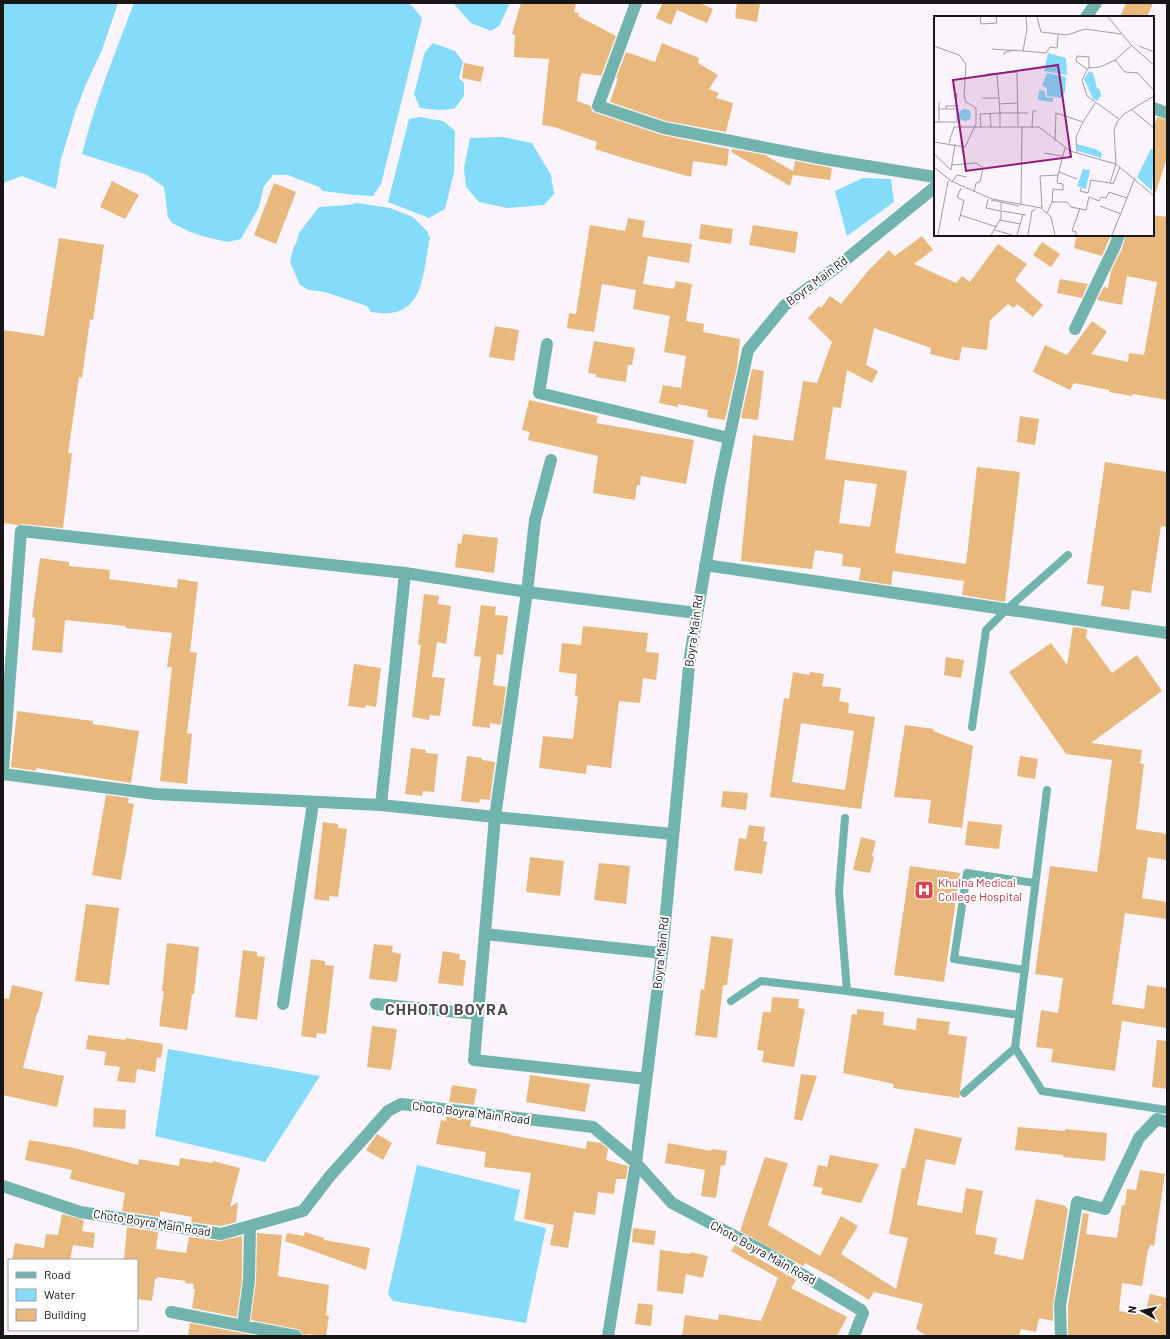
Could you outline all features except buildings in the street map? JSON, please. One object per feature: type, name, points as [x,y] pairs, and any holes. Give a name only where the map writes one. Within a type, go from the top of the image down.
[{"type":"street","points":[[636,3],[598,106],[664,128],[824,159],[934,177]]},
{"type":"street","points":[[1087,16],[1096,3]]},
{"type":"street","points":[[1154,108],[1167,113]]},
{"type":"street","name":"Boyra Main Rd","points":[[608,1336],[636,1163],[662,953],[690,656],[720,481],[748,350],[785,305],[833,270],[934,188]]},
{"type":"street","points":[[1075,329],[1115,246],[1118,236]]},
{"type":"street","points":[[547,344],[539,393],[729,438]]},
{"type":"street","points":[[551,460],[535,520],[527,592],[495,817],[474,1060],[646,1079]]},
{"type":"street","points":[[3,769],[21,531],[405,573],[527,592],[696,614]]},
{"type":"street","points":[[705,566],[1167,633]]},
{"type":"street","points":[[381,806],[405,573]]},
{"type":"street","points":[[3,774],[156,794],[381,806],[673,834]]},
{"type":"street","points":[[283,1004],[313,803]]},
{"type":"street","points":[[485,934],[662,953]]},
{"type":"street","points":[[376,1004],[478,1014]]},
{"type":"street","name":"Choto Boyra Main Road","points":[[3,1186],[80,1212],[222,1234],[303,1211],[330,1176],[388,1111],[401,1104],[593,1127],[636,1163],[672,1203],[763,1251],[861,1310],[863,1313],[862,1317],[854,1336]]},
{"type":"street","points":[[1061,1336],[1060,1306],[1077,1202],[1105,1209],[1140,1138],[1157,1119],[1167,1122]]},
{"type":"street","points":[[243,1326],[249,1280],[250,1226]]},
{"type":"street","points":[[171,1312],[296,1336]]},
{"type":"lane","points":[[972,726],[986,630],[1006,610],[1068,555]]},
{"type":"lane","points":[[1047,790],[1015,1048],[1042,1091],[1167,1110]]},
{"type":"lane","points":[[845,818],[840,891],[848,991]]},
{"type":"lane","points":[[1024,970],[954,959],[967,873],[1035,883]]},
{"type":"lane","points":[[731,1001],[761,981],[848,991],[1019,1015]]},
{"type":"lane","points":[[964,1093],[1015,1048]]},
{"type":"water","points":[[3,3],[118,3],[102,50],[76,110],[61,159],[56,189],[22,176],[3,183]]},
{"type":"water","points":[[134,3],[408,3],[412,6],[422,18],[381,184],[373,196],[323,191],[319,187],[288,175],[273,175],[264,186],[259,207],[241,239],[228,242],[190,232],[172,223],[168,217],[164,187],[147,175],[82,154],[99,97]]},
{"type":"water","points":[[453,3],[510,3],[499,26],[491,31],[471,23]]},
{"type":"water","points":[[433,43],[455,51],[463,62],[459,78],[464,83],[464,96],[454,109],[438,110],[420,108],[414,94],[425,52]]},
{"type":"water","points":[[420,117],[443,121],[455,131],[454,172],[445,209],[429,218],[388,202],[409,119]]},
{"type":"water","points":[[503,137],[532,143],[551,175],[554,194],[544,205],[507,208],[479,202],[466,187],[464,168],[470,138]]},
{"type":"water","points":[[863,178],[891,179],[894,202],[847,236],[835,191]]},
{"type":"water","points":[[357,203],[390,208],[413,217],[428,232],[430,237],[422,281],[418,293],[411,303],[402,310],[389,313],[371,312],[367,306],[325,292],[309,290],[300,285],[290,262],[299,233],[319,207]]},
{"type":"water","points":[[168,1049],[320,1076],[265,1162],[155,1136]]},
{"type":"water","points":[[417,1165],[520,1190],[514,1220],[546,1228],[526,1323],[393,1301],[388,1294]]},
{"type":"place","name":"Khulna Medical College Hospital","points":[[924,890]]},
{"type":"district","name":"CHHOTO BOYRA","points":[[447,1009]]}]
